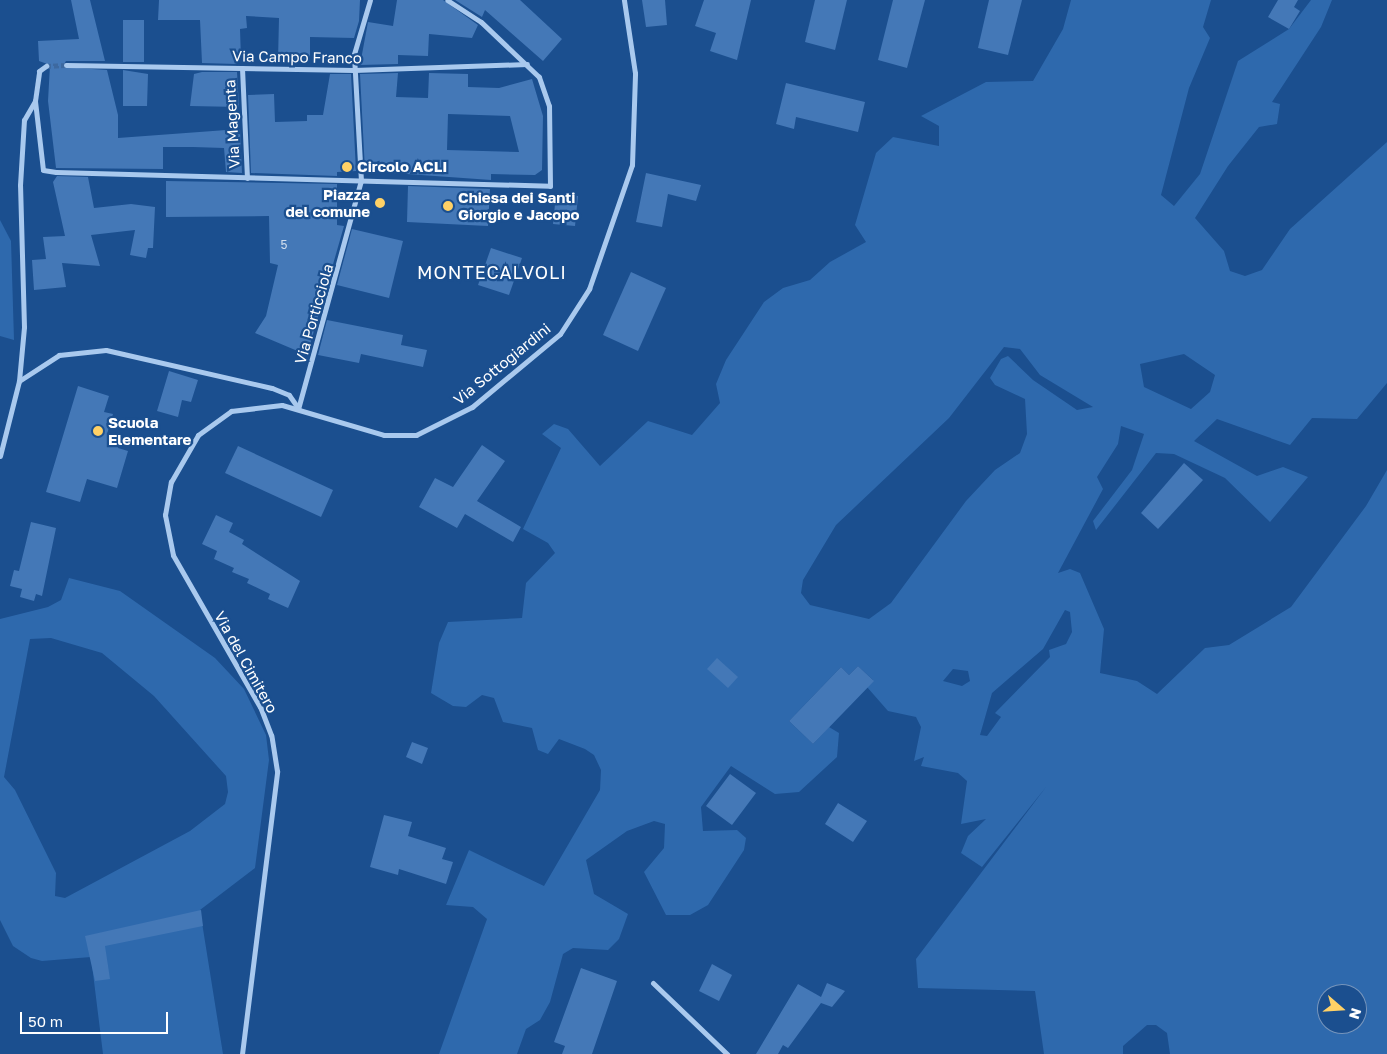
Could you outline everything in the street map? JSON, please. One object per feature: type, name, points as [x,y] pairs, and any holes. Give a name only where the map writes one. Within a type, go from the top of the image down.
[{"type":"street","points":[[361,181],[354,54],[370,0]]},
{"type":"street","points":[[46,66],[39,71],[35,101],[43,170],[248,178],[550,186],[549,106],[545,89],[527,64],[481,22],[447,0]]},
{"type":"street","name":"Via Sottogiardini","points":[[298,409],[384,435],[426,433],[486,397],[569,323],[606,247],[632,165],[635,73],[624,0]]},
{"type":"street","name":"Via Campo Franco","points":[[66,65],[354,70],[527,64]]},
{"type":"street","name":"Via Magenta","points":[[242,68],[248,178]]},
{"type":"street","points":[[0,456],[19,381],[24,327],[20,185],[25,112],[35,101]]},
{"type":"street","name":"Via Porticciola","points":[[298,409],[352,225],[361,181]]},
{"type":"street","points":[[19,381],[59,355],[106,350],[272,388],[289,395],[298,409]]},
{"type":"street","name":"Via del Cimitero","points":[[242,1054],[277,771],[271,735],[260,707],[180,571],[165,515],[167,494],[181,459],[209,423],[248,407],[298,409]]},
{"type":"street","points":[[653,983],[727,1054]]},
{"type":"shaded area","points":[[1071,0],[1211,0],[1203,27],[1210,38],[1189,88],[1161,195],[1174,206],[1200,174],[1238,61],[1289,29],[1311,0],[1332,0],[1321,27],[1272,102],[1280,104],[1277,124],[1259,127],[1228,166],[1195,218],[1224,251],[1230,271],[1245,276],[1262,270],[1290,229],[1387,142],[1387,383],[1357,419],[1312,418],[1290,445],[1217,419],[1194,441],[1257,476],[1283,467],[1308,477],[1270,522],[1225,478],[1174,454],[1156,453],[1096,530],[1093,521],[1132,470],[1144,434],[1121,426],[1118,444],[1097,477],[1103,489],[1058,573],[1070,569],[1080,573],[1104,629],[1100,673],[1137,681],[1157,694],[1205,648],[1229,645],[1291,607],[1366,506],[1387,470],[1387,1054],[1170,1054],[1167,1033],[1156,1025],[1147,1025],[1123,1046],[1123,1054],[1044,1054],[1035,991],[918,988],[916,959],[1046,787],[982,867],[961,853],[968,836],[986,819],[961,824],[967,781],[958,773],[921,766],[924,757],[914,761],[921,727],[916,717],[888,711],[867,687],[873,680],[858,666],[849,675],[841,667],[789,721],[813,744],[829,727],[839,733],[837,757],[799,792],[775,794],[731,766],[701,807],[703,831],[737,830],[746,838],[744,850],[708,905],[690,915],[666,915],[644,872],[664,848],[665,824],[654,821],[627,831],[586,860],[594,894],[628,914],[619,939],[608,950],[573,948],[563,954],[550,1002],[540,1020],[526,1029],[517,1054],[439,1054],[487,919],[473,907],[446,905],[469,850],[544,886],[600,790],[601,770],[594,755],[585,749],[559,739],[548,754],[538,750],[532,728],[503,722],[494,698],[482,695],[466,707],[453,706],[431,693],[439,643],[448,622],[522,618],[526,583],[555,553],[548,543],[523,529],[561,448],[542,434],[554,424],[568,429],[600,466],[648,421],[692,435],[720,403],[716,384],[726,360],[764,302],[783,288],[810,280],[830,262],[866,242],[855,225],[876,153],[893,137],[939,146],[939,126],[921,116],[986,82],[1033,81],[1063,29]],"holes":[[[1004,347],[1020,349],[1040,375],[1093,407],[1077,410],[1033,380],[1008,356],[1001,359],[990,378],[995,385],[1025,399],[1027,434],[1020,453],[995,470],[966,501],[891,603],[869,619],[810,605],[801,593],[803,580],[836,525],[949,418]],[[1184,354],[1215,375],[1210,392],[1191,409],[1144,387],[1140,364]],[[1065,610],[1070,612],[1072,632],[1066,644],[1049,650],[1050,657],[995,713],[1001,717],[987,736],[980,735],[992,693],[1043,649]],[[953,669],[968,671],[970,681],[962,686],[943,681]]]},
{"type":"shaded area","points":[[0,220],[11,241],[14,340],[0,336]]},
{"type":"shaded area","points":[[69,578],[120,591],[215,658],[244,689],[266,735],[269,760],[255,868],[200,910],[223,1054],[103,1054],[91,957],[42,961],[31,958],[13,946],[0,920],[0,619],[48,607],[61,600]],"holes":[[[51,638],[102,653],[154,696],[226,776],[228,792],[225,804],[190,831],[65,898],[55,896],[56,873],[15,790],[4,777],[30,639]]]},
{"type":"building","points":[[71,0],[90,0],[105,61],[66,61],[62,67],[107,70],[118,115],[118,138],[240,129],[242,173],[226,172],[224,148],[193,147],[163,147],[163,169],[56,168],[48,101],[50,65],[39,61],[38,41],[79,39]]},
{"type":"building","points":[[159,0],[360,0],[359,21],[354,38],[310,37],[310,60],[278,60],[279,18],[246,16],[247,28],[240,29],[241,59],[236,64],[202,63],[200,20],[158,20]]},
{"type":"building","points":[[397,0],[443,0],[478,25],[472,38],[429,34],[428,56],[398,55],[398,64],[360,65],[368,22],[393,26]]},
{"type":"building","points":[[455,0],[520,0],[562,39],[543,61],[485,10],[482,17]]},
{"type":"building","points":[[642,0],[665,0],[667,25],[646,27]]},
{"type":"building","points":[[704,0],[751,0],[737,60],[710,51],[716,33],[695,26]]},
{"type":"building","points":[[815,0],[847,0],[835,50],[805,42]]},
{"type":"building","points":[[893,0],[925,0],[907,68],[878,60]]},
{"type":"building","points":[[989,0],[1022,0],[1008,55],[978,48]]},
{"type":"building","points":[[1278,0],[1298,0],[1294,7],[1300,11],[1289,29],[1268,17]]},
{"type":"building","points":[[123,20],[144,20],[144,62],[123,62]]},
{"type":"building","points":[[123,70],[148,74],[147,106],[123,106]]},
{"type":"building","points":[[202,72],[237,72],[239,107],[190,106],[194,74]]},
{"type":"building","points":[[398,73],[396,97],[428,98],[429,73],[468,74],[468,87],[499,88],[532,79],[543,116],[542,170],[535,175],[491,174],[491,180],[365,171],[360,74]],"holes":[[[448,114],[510,116],[519,152],[447,150]]]},
{"type":"building","points":[[330,74],[351,74],[356,171],[337,172],[337,176],[251,173],[248,95],[274,94],[275,122],[307,121],[307,115],[323,115]]},
{"type":"building","points":[[786,83],[865,102],[858,132],[796,117],[794,129],[776,124]]},
{"type":"building","points":[[646,173],[701,185],[696,201],[668,194],[662,227],[636,222]]},
{"type":"building","points":[[57,176],[88,177],[94,208],[131,204],[155,207],[153,248],[148,248],[146,258],[130,255],[135,230],[91,235],[100,266],[62,263],[66,287],[34,290],[32,260],[46,259],[43,237],[65,236],[53,182]]},
{"type":"building","points":[[166,181],[337,184],[337,225],[344,226],[307,355],[255,333],[266,316],[278,265],[270,263],[269,216],[166,217]]},
{"type":"building","name":"Chiesa dei Santi Giorgio e Jacopo","points":[[408,186],[490,189],[488,226],[407,222]]},
{"type":"building","points":[[556,194],[578,196],[575,226],[553,224]]},
{"type":"building","points":[[352,229],[403,241],[389,298],[337,285]]},
{"type":"building","points":[[491,248],[522,258],[509,295],[478,285]]},
{"type":"building","points":[[631,272],[666,288],[638,351],[603,335]]},
{"type":"building","points":[[327,320],[403,335],[401,345],[427,350],[423,367],[361,354],[359,363],[318,355]]},
{"type":"building","points":[[169,371],[198,380],[191,402],[182,400],[178,417],[157,411]]},
{"type":"building","points":[[78,386],[109,396],[104,412],[113,414],[107,434],[121,438],[118,448],[128,451],[117,488],[87,479],[80,502],[46,492]]},
{"type":"building","points":[[482,445],[505,461],[477,501],[521,527],[513,542],[465,514],[457,528],[419,507],[435,478],[453,487]]},
{"type":"building","points":[[238,446],[333,490],[321,517],[225,473]]},
{"type":"building","points":[[1184,463],[1203,480],[1158,529],[1141,513]]},
{"type":"building","points":[[216,515],[233,523],[229,532],[244,540],[242,544],[300,581],[288,608],[268,599],[270,594],[247,583],[249,579],[232,572],[234,568],[214,559],[217,551],[202,544]]},
{"type":"building","points":[[31,522],[56,528],[42,596],[36,594],[34,601],[20,597],[22,589],[10,586],[14,570],[19,571]]},
{"type":"building","points":[[717,658],[738,677],[728,688],[707,669]]},
{"type":"building","points":[[858,666],[874,681],[813,744],[789,721],[841,667],[849,675]]},
{"type":"building","points":[[412,742],[428,748],[422,764],[406,757]]},
{"type":"building","points":[[730,774],[756,793],[732,825],[706,806]]},
{"type":"building","points":[[838,803],[867,821],[853,842],[825,824]]},
{"type":"building","points":[[384,815],[412,822],[408,836],[446,848],[442,859],[453,862],[446,884],[399,869],[398,875],[370,867]]},
{"type":"building","points":[[201,910],[203,926],[105,946],[110,979],[95,981],[85,936]]},
{"type":"building","points":[[712,964],[732,975],[719,1001],[699,991]]},
{"type":"building","points":[[581,968],[617,981],[592,1054],[562,1054],[565,1046],[554,1042]]},
{"type":"building","points":[[827,983],[845,991],[832,1007],[821,1003],[788,1048],[783,1045],[778,1054],[756,1054],[798,984],[821,997]]},
{"type":"tunnel","points":[[46,66],[66,65]]},
{"type":"place","name":"Circolo ACLI","points":[[347,167]]},
{"type":"place","name":"Piazza del comune","points":[[380,203]]},
{"type":"place","name":"Chiesa dei Santi Giorgio e Jacopo","points":[[448,206]]},
{"type":"place","name":"Scuola Elementare","points":[[98,431]]},
{"type":"district","name":"MONTECALVOLI","points":[[492,272]]}]
